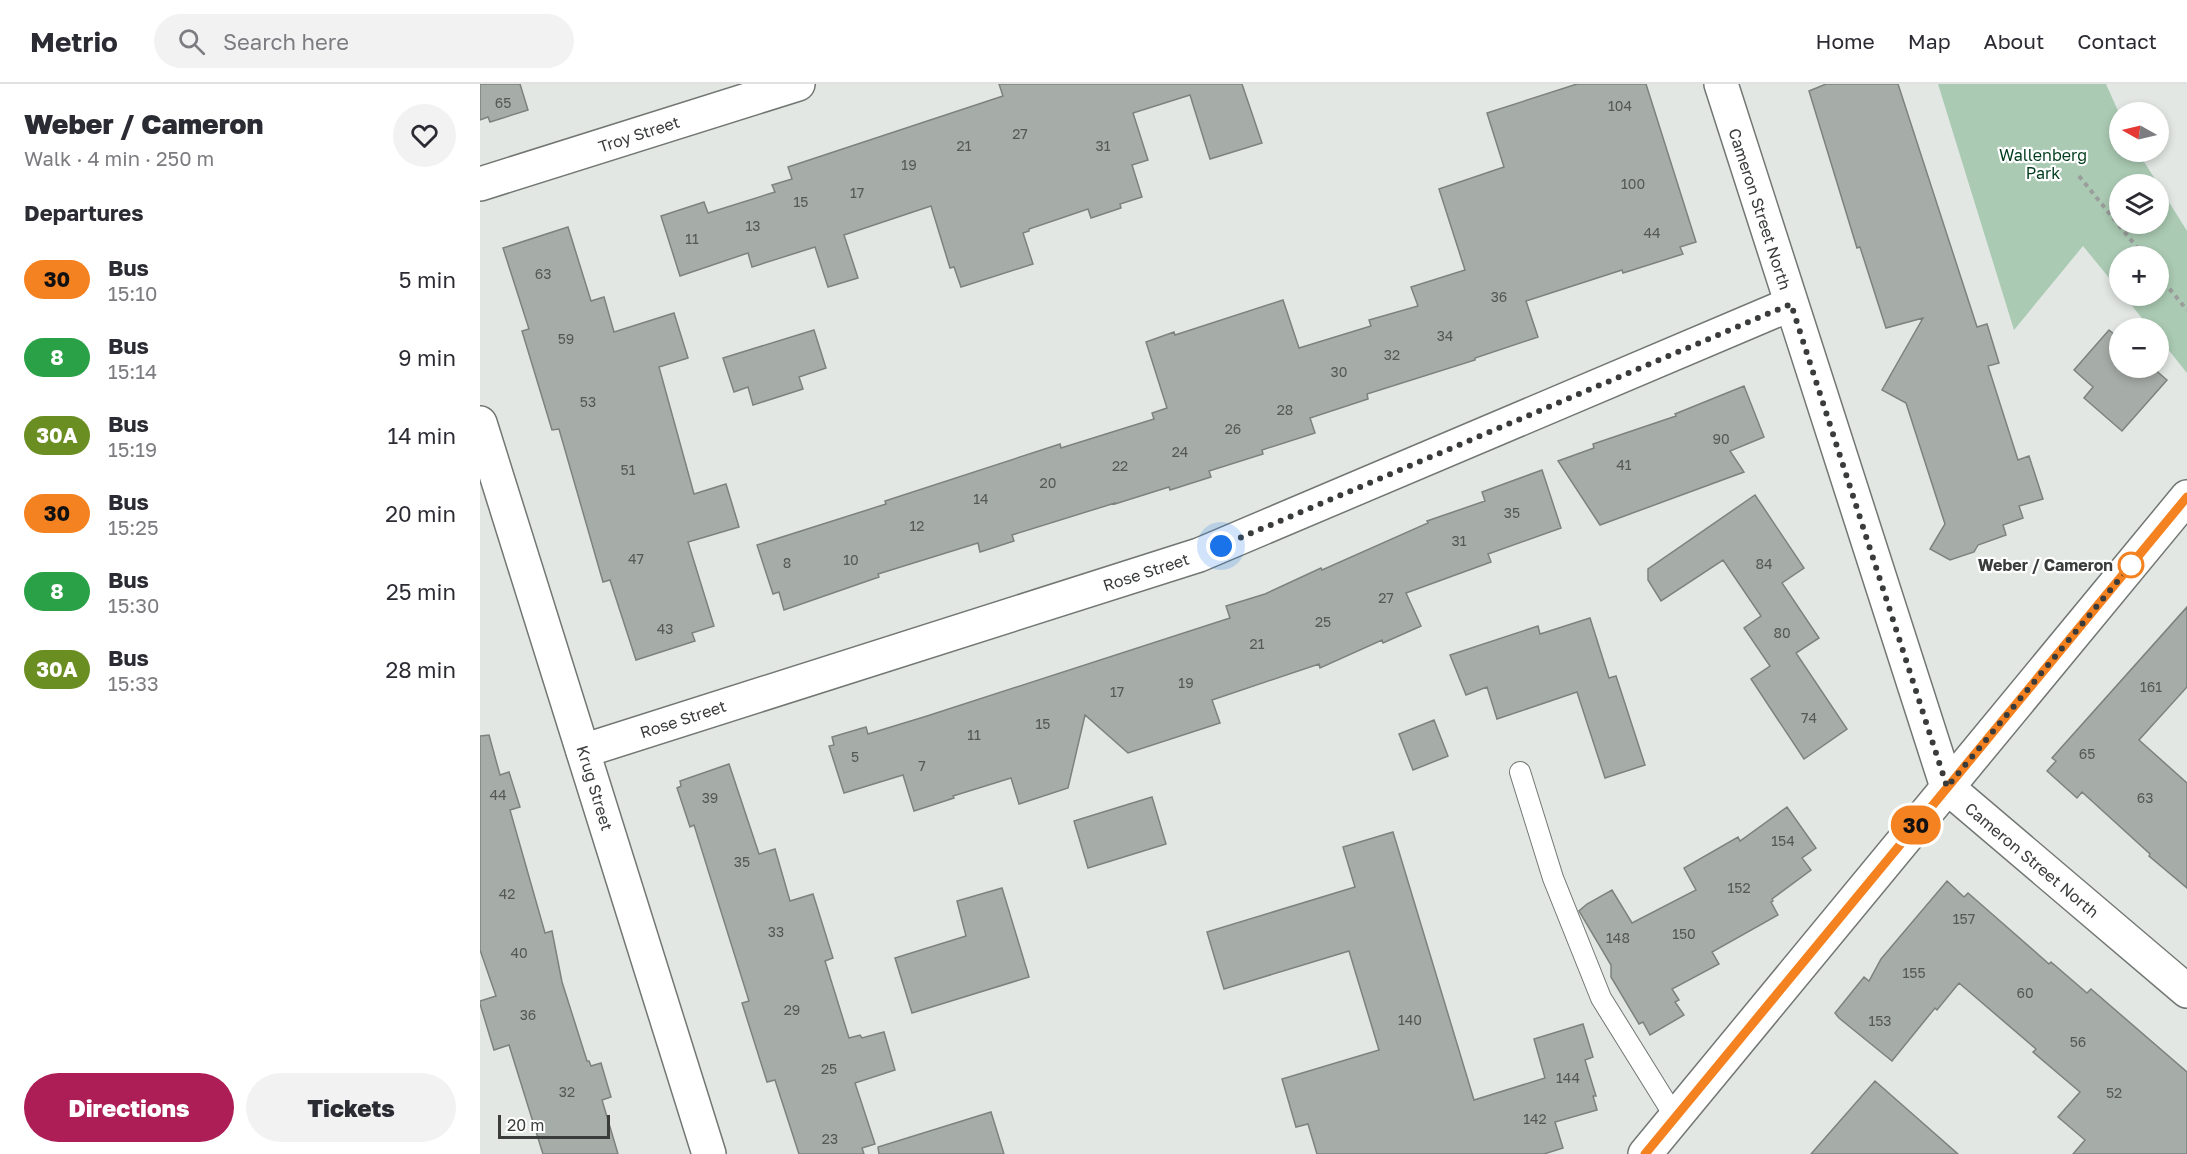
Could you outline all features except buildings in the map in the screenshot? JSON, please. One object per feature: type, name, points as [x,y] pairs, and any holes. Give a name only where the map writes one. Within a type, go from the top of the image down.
[{"type":"street","name":"Troy Street","points":[[480,184],[798,84]]},
{"type":"street","name":"Cameron Street North","points":[[1720,84],[1947,787],[2187,991]]},
{"type":"street","name":"Rose Street","points":[[583,751],[1199,555],[1791,304]]},
{"type":"street","name":"Krug Street","points":[[480,423],[709,1154]]},
{"type":"street","points":[[1645,1154],[2187,497]]},
{"type":"lane","points":[[1520,772],[1553,878],[1601,998],[1675,1118]]},
{"type":"path","points":[[2079,176],[2136,246]]},
{"type":"path","points":[[2169,288],[2187,310]]},
{"type":"green space","name":"Wallenberg Park","points":[[1938,84],[2106,84],[2114,102],[2109,102],[2109,162],[2144,162],[2152,174],[2109,174],[2109,234],[2169,234],[2169,202],[2187,231],[2187,373],[2169,350],[2169,318],[2142,318],[2132,306],[2169,306],[2169,246],[2109,246],[2109,278],[2083,246],[2014,330]]},
{"type":"bus line","name":"30","points":[[1645,1154],[2187,497]]},
{"type":"place","name":"Weber / Cameron","points":[[2131,565]]},
{"type":"route","points":[[1221,546],[1791,304],[1947,787],[2131,565]]}]
